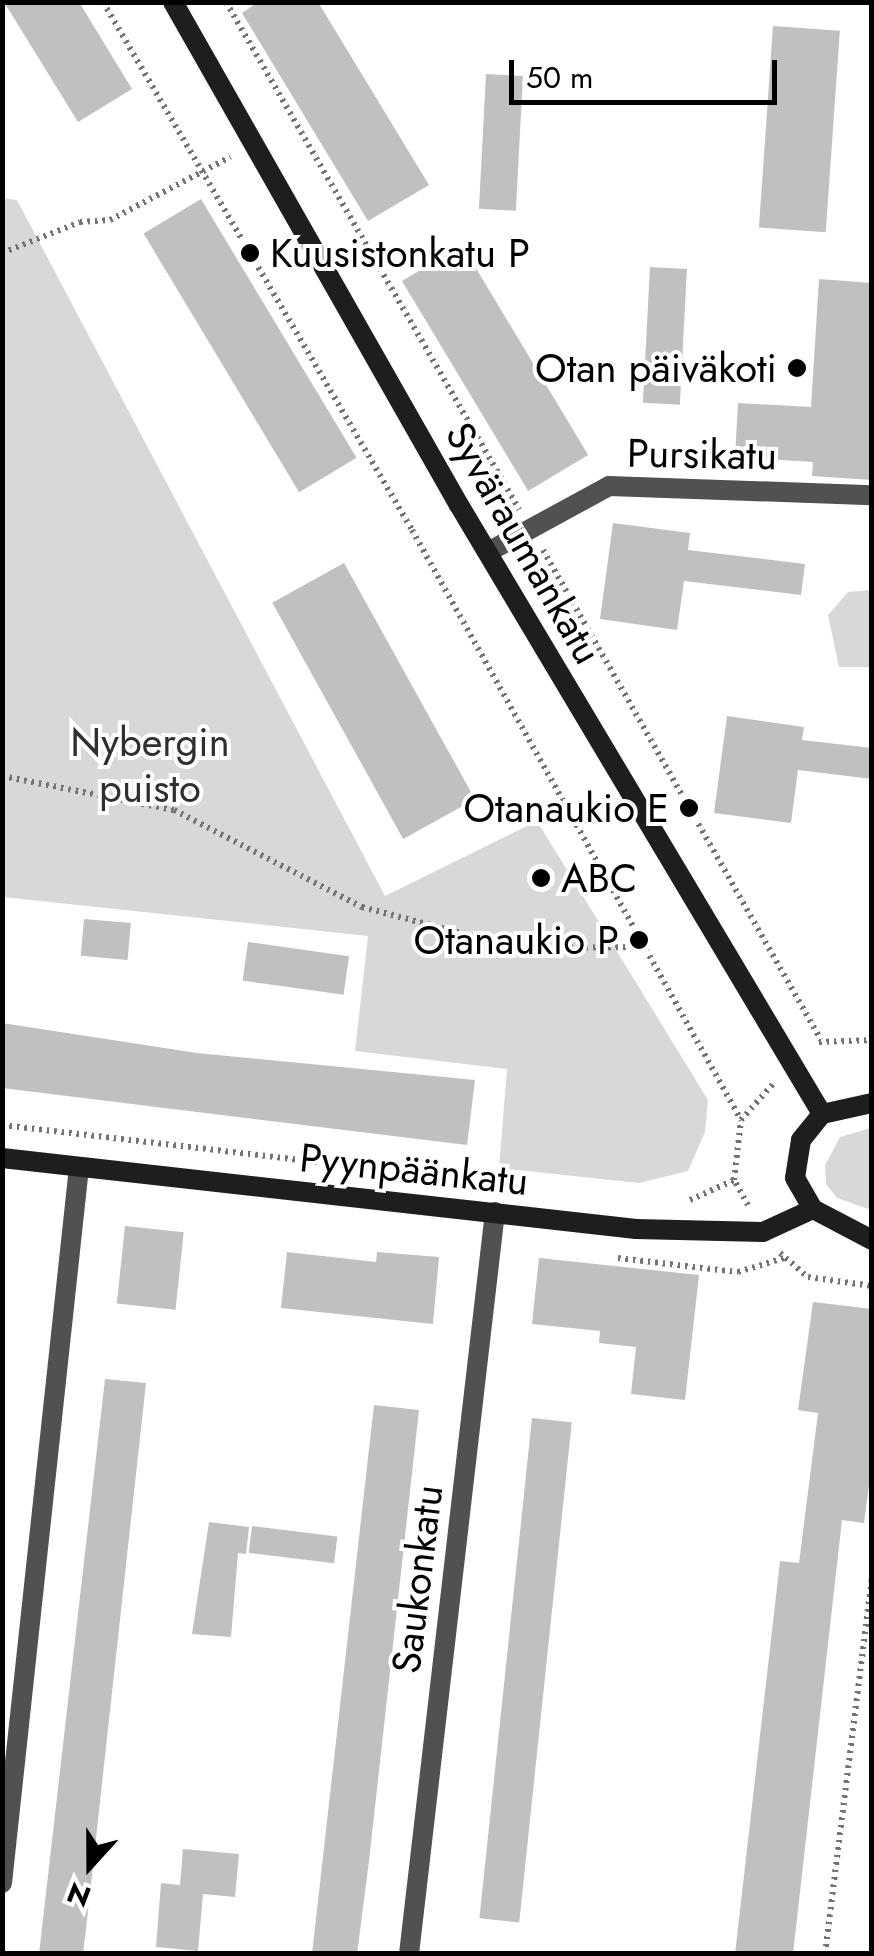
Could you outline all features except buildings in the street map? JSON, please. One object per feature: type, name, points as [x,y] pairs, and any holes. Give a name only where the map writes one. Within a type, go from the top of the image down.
[{"type":"main road","name":"Syväraumankatu","points":[[173,2],[488,552],[822,1114]]},
{"type":"main road","points":[[872,1104],[822,1114],[801,1140],[796,1178],[813,1210],[872,1240]]},
{"type":"main road","name":"Pyynpäänkatu","points":[[2,1158],[636,1230],[764,1232],[813,1210]]},
{"type":"street","name":"Pursikatu","points":[[488,552],[610,486],[872,495]]},
{"type":"street","points":[[2,1883],[79,1167]]},
{"type":"street","name":"Saukonkatu","points":[[408,1954],[495,1212]]},
{"type":"path","points":[[103,2],[204,172],[741,1120]]},
{"type":"path","points":[[2,253],[80,222],[110,220],[256,142]]},
{"type":"path","points":[[2,776],[174,810],[362,906],[518,948],[642,947]]},
{"type":"path","points":[[2,1125],[338,1164]]},
{"type":"path","points":[[674,1202],[734,1180]]},
{"type":"path","points":[[784,1258],[808,1277],[872,1286]]},
{"type":"path","points":[[825,1954],[872,1578]]},
{"type":"green space","name":"Nybergin puisto","points":[[3,198],[17,200],[385,896],[537,821],[708,1100],[705,1132],[688,1171],[639,1183],[499,1168],[507,1069],[355,1051],[368,936],[3,897]]},
{"type":"green space","points":[[871,590],[871,667],[839,667],[828,615],[848,592]]},
{"type":"green space","points":[[872,1128],[871,1210],[837,1198],[826,1184],[825,1165],[840,1137]]},
{"type":"place","name":"Kuusistonkatu P","points":[[250,253]]},
{"type":"place","name":"Otan päiväkoti","points":[[797,368]]},
{"type":"place","name":"Otanaukio E","points":[[689,808]]},
{"type":"place","name":"ABC","points":[[541,878]]},
{"type":"place","name":"Otanaukio P","points":[[639,940]]}]
